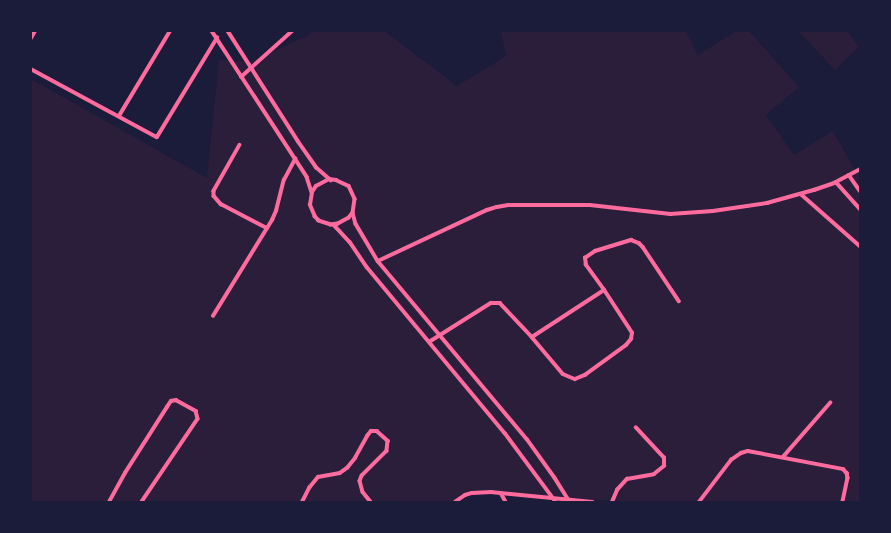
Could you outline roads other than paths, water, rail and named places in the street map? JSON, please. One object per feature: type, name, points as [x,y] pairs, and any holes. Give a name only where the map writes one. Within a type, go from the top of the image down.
[{"type":"street","points":[[31,38],[35,31]]},
{"type":"street","points":[[119,116],[170,31]]},
{"type":"street","points":[[212,31],[306,177],[312,192],[310,205],[315,216],[325,224],[334,225],[344,222],[353,213]]},
{"type":"street","points":[[228,31],[316,167],[331,180]]},
{"type":"street","points":[[241,77],[292,31]]},
{"type":"street","points":[[31,69],[157,137],[217,38]]},
{"type":"street","points":[[240,145],[214,191],[214,196],[221,204],[267,228]]},
{"type":"street","points":[[213,316],[276,211],[284,180],[295,159]]},
{"type":"street","points":[[378,261],[487,210],[508,205],[598,205],[641,212],[685,213],[766,203],[801,194],[836,182],[860,169]]},
{"type":"street","points":[[848,176],[860,191]]},
{"type":"street","points":[[312,192],[322,182],[331,180],[343,182],[353,192],[355,199],[353,213],[361,234],[378,261],[527,439],[552,473],[569,501]]},
{"type":"street","points":[[836,182],[860,209]]},
{"type":"street","points":[[801,194],[860,246]]},
{"type":"street","points":[[334,225],[350,242],[367,267],[428,342],[505,433],[556,502]]},
{"type":"street","points":[[428,342],[491,303],[497,302],[502,304],[567,377],[575,379],[585,375],[626,345],[632,336],[629,328],[586,265],[585,258],[595,251],[626,241],[635,241],[643,247],[679,301]]},
{"type":"street","points":[[532,337],[604,290]]},
{"type":"street","points":[[109,502],[125,473],[167,407],[171,401],[176,400],[196,411],[198,419],[142,502]]},
{"type":"street","points":[[783,457],[830,403]]},
{"type":"street","points":[[612,502],[622,483],[634,477],[654,474],[662,469],[666,462],[658,450],[636,428]]},
{"type":"street","points":[[302,502],[309,488],[318,477],[340,473],[355,458],[367,436],[372,431],[377,431],[388,440],[387,451],[362,476],[360,481],[363,492],[372,502]]},
{"type":"street","points":[[699,502],[735,456],[748,451],[843,469],[847,473],[848,478],[843,502]]},
{"type":"street","points":[[457,501],[472,493],[501,493],[554,498],[569,501],[593,502]]},
{"type":"street","points":[[501,493],[506,502]]}]
